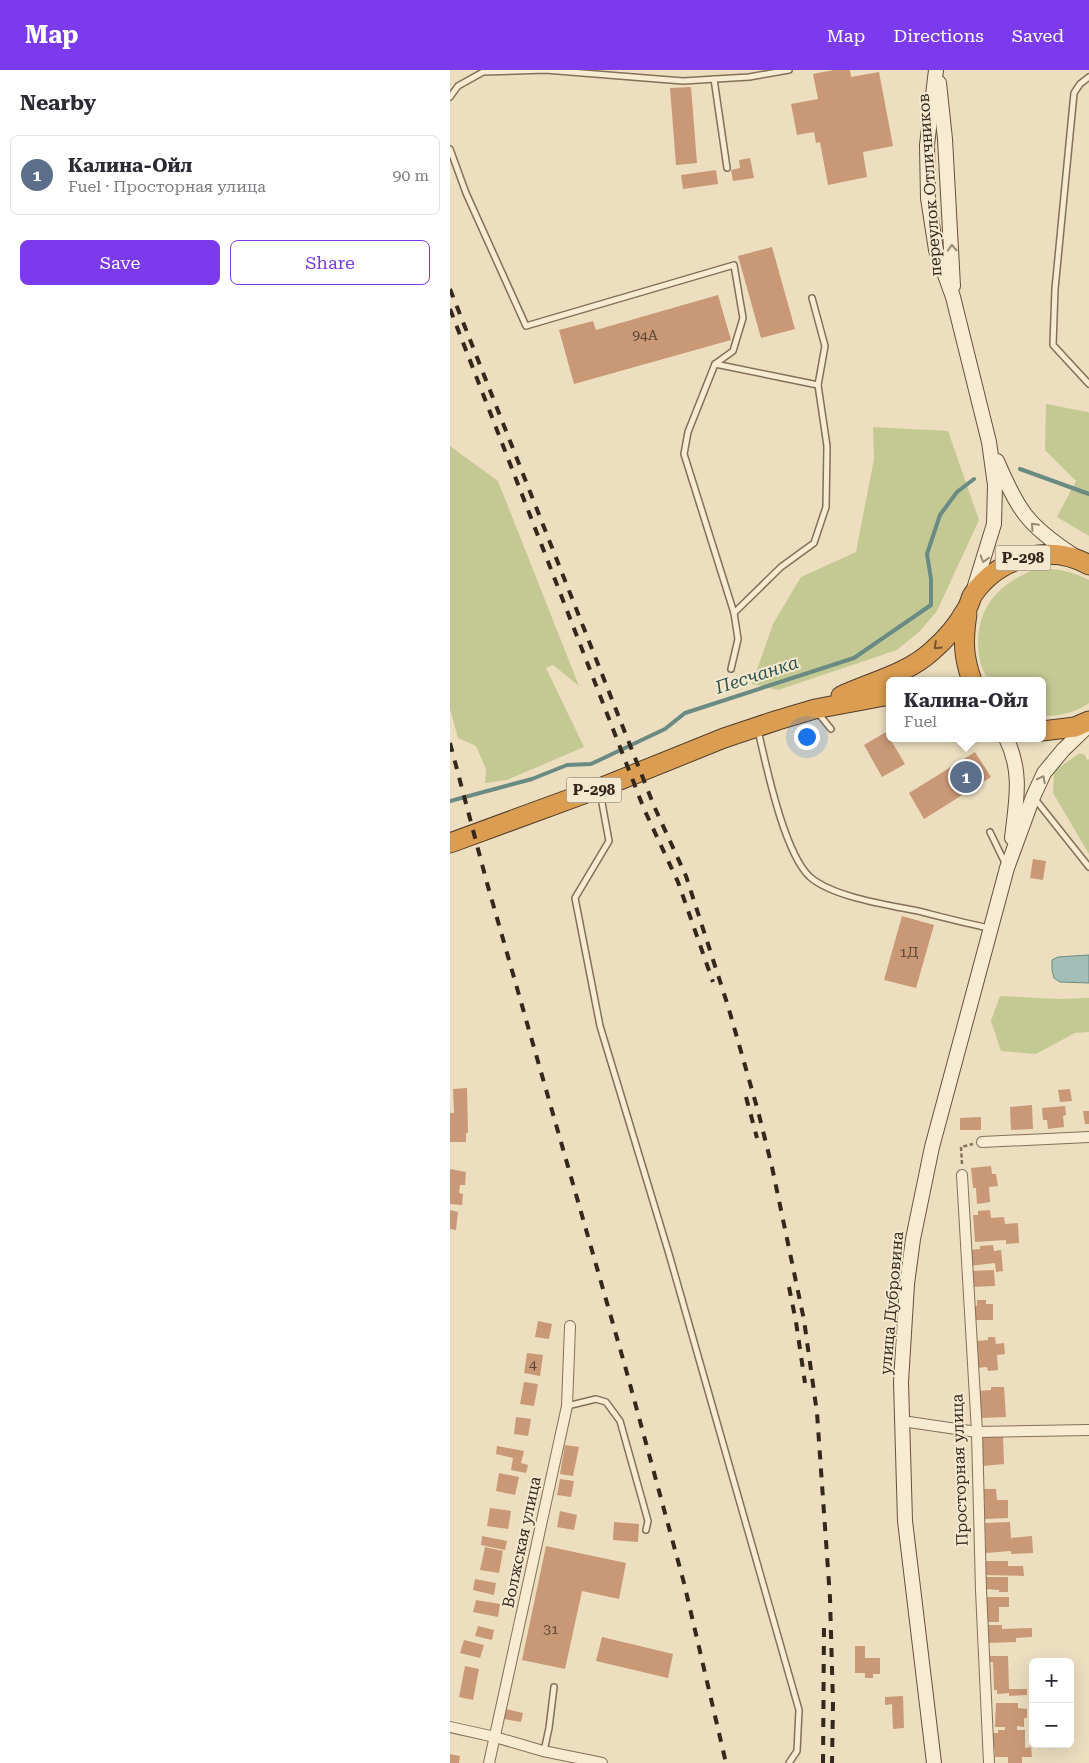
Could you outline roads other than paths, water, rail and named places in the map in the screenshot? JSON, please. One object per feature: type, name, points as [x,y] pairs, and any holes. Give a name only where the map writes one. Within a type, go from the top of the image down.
[{"type":"highway","name":"Р-298","points":[[450,843],[600,788],[757,727],[815,708],[917,663],[949,635],[990,576],[1022,558],[1040,554],[1054,554],[1088,565]]},
{"type":"highway","points":[[970,603],[964,649],[971,677]]},
{"type":"highway","name":"Р-298","points":[[815,708],[886,696]]},
{"type":"highway","points":[[1046,731],[1075,727],[1089,721]]},
{"type":"main road","name":"переулок Отличников","points":[[936,70],[943,106],[946,139],[954,297]]},
{"type":"main road","name":"переулок Отличников","points":[[936,70],[927,145],[928,198],[936,250],[954,297],[989,442]]},
{"type":"main road","points":[[989,442],[1012,498],[1022,513],[1041,534],[1088,565]]},
{"type":"main road","points":[[970,603],[991,538],[996,513],[995,485],[989,442]]},
{"type":"main road","points":[[1009,862],[1044,773],[1052,762],[1089,725]]},
{"type":"main road","points":[[1008,742],[1016,762],[1018,784],[1009,862]]},
{"type":"main road","name":"улица Дубровина","points":[[934,1763],[905,1521],[901,1382],[904,1331],[913,1238],[932,1147],[989,928],[1009,862]]},
{"type":"street","points":[[982,1142],[1089,1137]]},
{"type":"street","name":"Просторная улица","points":[[962,1175],[977,1432],[981,1590],[989,1763]]},
{"type":"street","name":"Волжская улица","points":[[489,1763],[566,1406],[570,1326]]},
{"type":"street","points":[[902,1421],[977,1432],[1089,1430]]},
{"type":"street","points":[[450,1727],[495,1737],[544,1752],[602,1763]]},
{"type":"lane","points":[[450,97],[458,86],[483,72],[545,70],[683,81],[749,77],[788,70]]},
{"type":"lane","points":[[1089,77],[1080,84],[1074,93],[1055,289],[1053,345],[1089,384]]},
{"type":"lane","points":[[714,79],[727,168]]},
{"type":"lane","points":[[450,149],[466,193],[526,326],[734,265],[743,318],[733,351],[715,364],[688,432],[684,454],[734,613],[738,639],[731,669]]},
{"type":"lane","points":[[734,613],[781,567],[814,543],[826,507],[826,446],[818,385],[825,346],[812,298]]},
{"type":"lane","points":[[715,364],[818,385]]},
{"type":"lane","points":[[815,708],[831,729]]},
{"type":"lane","points":[[757,727],[766,770],[780,816],[796,858],[810,877],[817,882],[852,897],[989,928]]},
{"type":"lane","points":[[600,788],[608,842],[575,898],[600,1026],[669,1254],[799,1710],[797,1751],[789,1763]]},
{"type":"lane","points":[[1033,797],[1089,867]]},
{"type":"lane","points":[[990,832],[1009,862]]},
{"type":"lane","points":[[566,1406],[596,1399],[606,1402],[620,1421],[648,1521],[646,1530]]},
{"type":"lane","points":[[544,1752],[554,1687]]},
{"type":"water","points":[[1089,955],[1089,983],[1060,982],[1054,978],[1052,960],[1058,957]]},
{"type":"waterway","name":"Песчанка","points":[[1020,469],[1089,494]]},
{"type":"waterway","name":"Песчанка","points":[[450,801],[532,779],[567,765],[591,764],[665,729],[685,713],[854,658],[931,605],[931,579],[927,554],[940,515],[957,492],[974,479]]},
{"type":"railway","points":[[450,289],[654,806],[686,876],[728,1006],[758,1111],[772,1167],[804,1320],[817,1413],[830,1598],[833,1704],[832,1763]]},
{"type":"railway","points":[[450,309],[644,809],[678,882],[713,982]]},
{"type":"railway","points":[[450,743],[487,883],[625,1366],[684,1583],[726,1763]]},
{"type":"railway","points":[[746,1097],[757,1138]]},
{"type":"railway","points":[[789,1287],[805,1383]]},
{"type":"railway","points":[[823,1763],[824,1625]]},
{"type":"place","name":"Калина-Ойл","points":[[966,777]]}]
